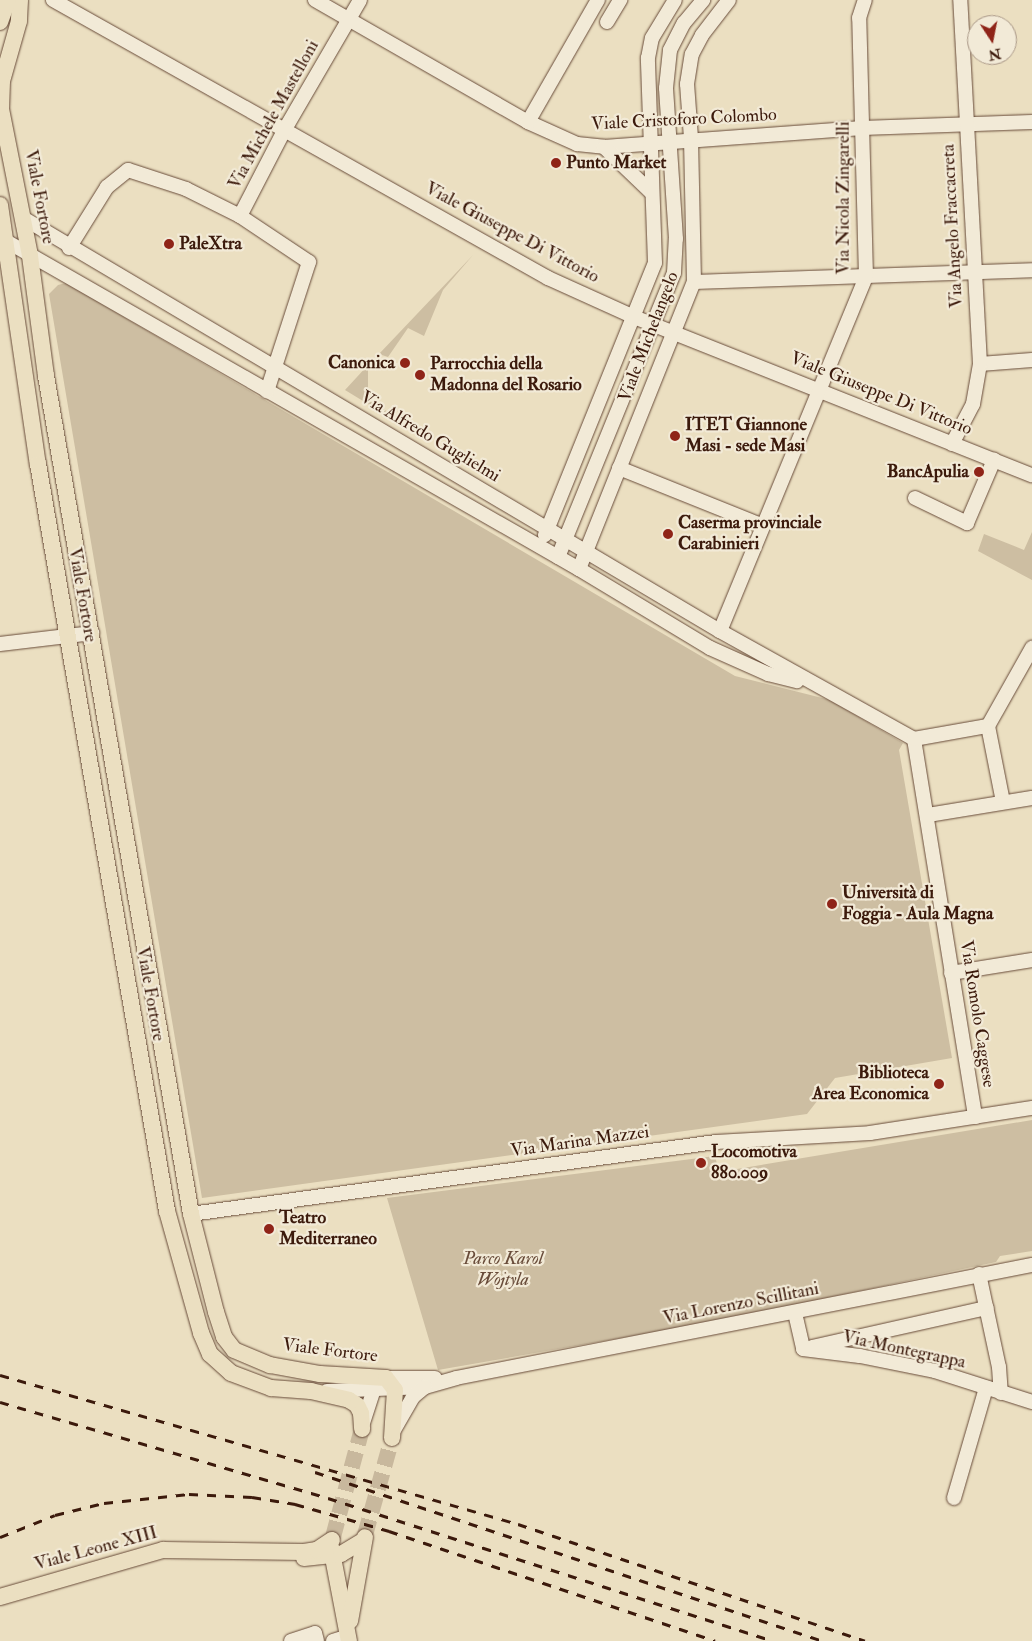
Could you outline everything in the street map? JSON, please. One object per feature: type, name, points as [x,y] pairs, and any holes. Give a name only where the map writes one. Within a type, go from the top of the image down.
[{"type":"main road","points":[[0,22],[8,0]]},
{"type":"main road","name":"Viale Fortore","points":[[20,0],[19,21],[2,81],[1,110],[30,256],[61,462],[191,1214],[216,1312],[224,1337],[234,1350],[279,1366],[390,1384]]},
{"type":"main road","name":"Viale Fortore","points":[[0,205],[38,464],[167,1211],[201,1334],[210,1354],[231,1373],[271,1388],[311,1391]]},
{"type":"main road","points":[[38,464],[61,462]]},
{"type":"main road","points":[[167,1211],[180,1210],[191,1214]]},
{"type":"main road","points":[[390,1384],[392,1438]]},
{"type":"main road","points":[[311,1391],[349,1400],[357,1405],[362,1429]]},
{"type":"main road","name":"Viale Leone XIII","points":[[283,1559],[332,1545],[356,1548],[365,1538],[343,1639]]},
{"type":"main road","points":[[332,1545],[339,1585],[343,1639]]},
{"type":"main road","name":"Viale Leone XIII","points":[[0,1597],[154,1552],[179,1548],[311,1552],[332,1545]]},
{"type":"main road","name":"Viale Leone XIII","points":[[235,1551],[322,1568],[335,1576],[339,1585]]},
{"type":"street","name":"Viale Giuseppe Di Vittorio","points":[[53,0],[548,278],[673,332],[819,388],[952,444],[1032,475]]},
{"type":"street","name":"Viale Cristoforo Colombo","points":[[315,0],[528,122],[577,144],[604,147],[692,138],[862,128],[1032,122]]},
{"type":"street","name":"Via Michele Mastelloni","points":[[267,391],[309,262],[240,216],[284,129],[360,0]]},
{"type":"street","points":[[528,122],[598,0]]},
{"type":"street","points":[[607,22],[620,0]]},
{"type":"street","name":"Viale Michelangelo","points":[[558,557],[674,274],[676,256],[666,88],[670,50],[687,19],[703,0]]},
{"type":"street","name":"Viale Michelangelo","points":[[579,568],[694,282],[692,138],[687,84],[692,54],[702,35],[730,0]]},
{"type":"street","name":"Via Nicola Zingarelli","points":[[720,632],[866,277],[859,18],[865,0]]},
{"type":"street","name":"Via Angelo Fraccacreta","points":[[952,444],[973,404],[980,364],[973,272],[960,0]]},
{"type":"street","points":[[674,1],[687,19]]},
{"type":"street","name":"Viale Michelangelo","points":[[541,548],[655,263],[649,143],[648,58],[652,38],[674,1]]},
{"type":"street","points":[[604,147],[651,192]]},
{"type":"street","points":[[69,248],[106,187],[128,170],[186,189],[240,216]]},
{"type":"street","name":"Via Alfredo Guglielmi","points":[[23,218],[69,248],[587,550],[720,632],[914,739]]},
{"type":"street","name":"Via Alfredo Guglielmi","points":[[6,241],[579,568],[732,658],[768,674],[819,687]]},
{"type":"street","points":[[694,282],[1032,270]]},
{"type":"street","points":[[980,364],[1032,360]]},
{"type":"street","points":[[916,498],[967,523],[994,460]]},
{"type":"street","points":[[619,468],[763,526]]},
{"type":"street","points":[[638,604],[649,588]]},
{"type":"street","points":[[0,644],[92,633]]},
{"type":"street","points":[[1003,802],[988,726],[1032,649]]},
{"type":"street","points":[[914,739],[988,726]]},
{"type":"street","name":"Via Romolo Caggese","points":[[914,739],[928,815],[951,973],[975,1117]]},
{"type":"street","points":[[928,815],[1032,798]]},
{"type":"street","points":[[951,973],[1032,960]]},
{"type":"street","name":"Via Marina Mazzei","points":[[191,1214],[716,1142],[870,1133],[1032,1108]]},
{"type":"street","name":"Via Lorenzo Scillitani","points":[[456,1378],[1032,1265]]},
{"type":"street","points":[[979,1274],[987,1308],[1001,1393]]},
{"type":"street","points":[[795,1313],[803,1349],[987,1308]]},
{"type":"street","name":"Via Montegrappa","points":[[803,1349],[860,1356],[935,1372],[1032,1402]]},
{"type":"street","points":[[390,1384],[456,1378]]},
{"type":"street","points":[[390,1384],[425,1387],[456,1378]]},
{"type":"street","name":"Viale Fortore","points":[[311,1391],[374,1390],[390,1384]]},
{"type":"street","points":[[392,1438],[403,1411],[425,1387]]},
{"type":"street","points":[[954,1498],[986,1388]]},
{"type":"street","name":"Viale Fortore","points":[[362,1429],[374,1390]]},
{"type":"street","points":[[291,1641],[315,1633],[317,1641]]},
{"type":"green space","points":[[473,255],[443,290],[424,336],[408,328],[388,357],[379,354]]},
{"type":"green space","points":[[66,283],[735,676],[830,700],[903,743],[899,750],[952,1058],[835,1078],[807,1114],[202,1198],[49,294],[58,285]]},
{"type":"green space","points":[[368,365],[368,400],[401,420],[399,423],[345,390]]},
{"type":"green space","points":[[1032,532],[1032,580],[978,551],[984,534],[1024,550]]},
{"type":"green space","name":"Parco Karol Wojtyla","points":[[1032,1120],[1032,1251],[1000,1256],[996,1262],[718,1321],[438,1370],[387,1198],[715,1156],[719,1172]]},
{"type":"tunnel","points":[[333,1537],[362,1429]]},
{"type":"tunnel","points":[[365,1535],[392,1438]]},
{"type":"railway","points":[[0,1375],[518,1524],[865,1641]]},
{"type":"railway","points":[[0,1402],[328,1498],[773,1641]]},
{"type":"railway","points":[[315,1472],[823,1641]]},
{"type":"railway","points":[[0,1537],[55,1515],[104,1503],[189,1494],[252,1497],[295,1504],[389,1531],[715,1641]]},
{"type":"place","name":"Punto Market","points":[[556,163]]},
{"type":"place","name":"PaleXtra","points":[[169,244]]},
{"type":"place","name":"Canonica","points":[[405,363]]},
{"type":"place","name":"Parrocchia della Madonna del Rosario","points":[[420,375]]},
{"type":"place","name":"ITET Giannone Masi - sede Masi","points":[[675,436]]},
{"type":"place","name":"BancApulia","points":[[979,472]]},
{"type":"place","name":"Caserma provinciale Carabinieri","points":[[668,534]]},
{"type":"place","name":"Università di Foggia - Aula Magna","points":[[832,904]]},
{"type":"place","name":"Biblioteca Area Economica","points":[[939,1084]]},
{"type":"place","name":"Locomotiva 880.009","points":[[701,1163]]},
{"type":"place","name":"Teatro Mediterraneo","points":[[269,1229]]}]
